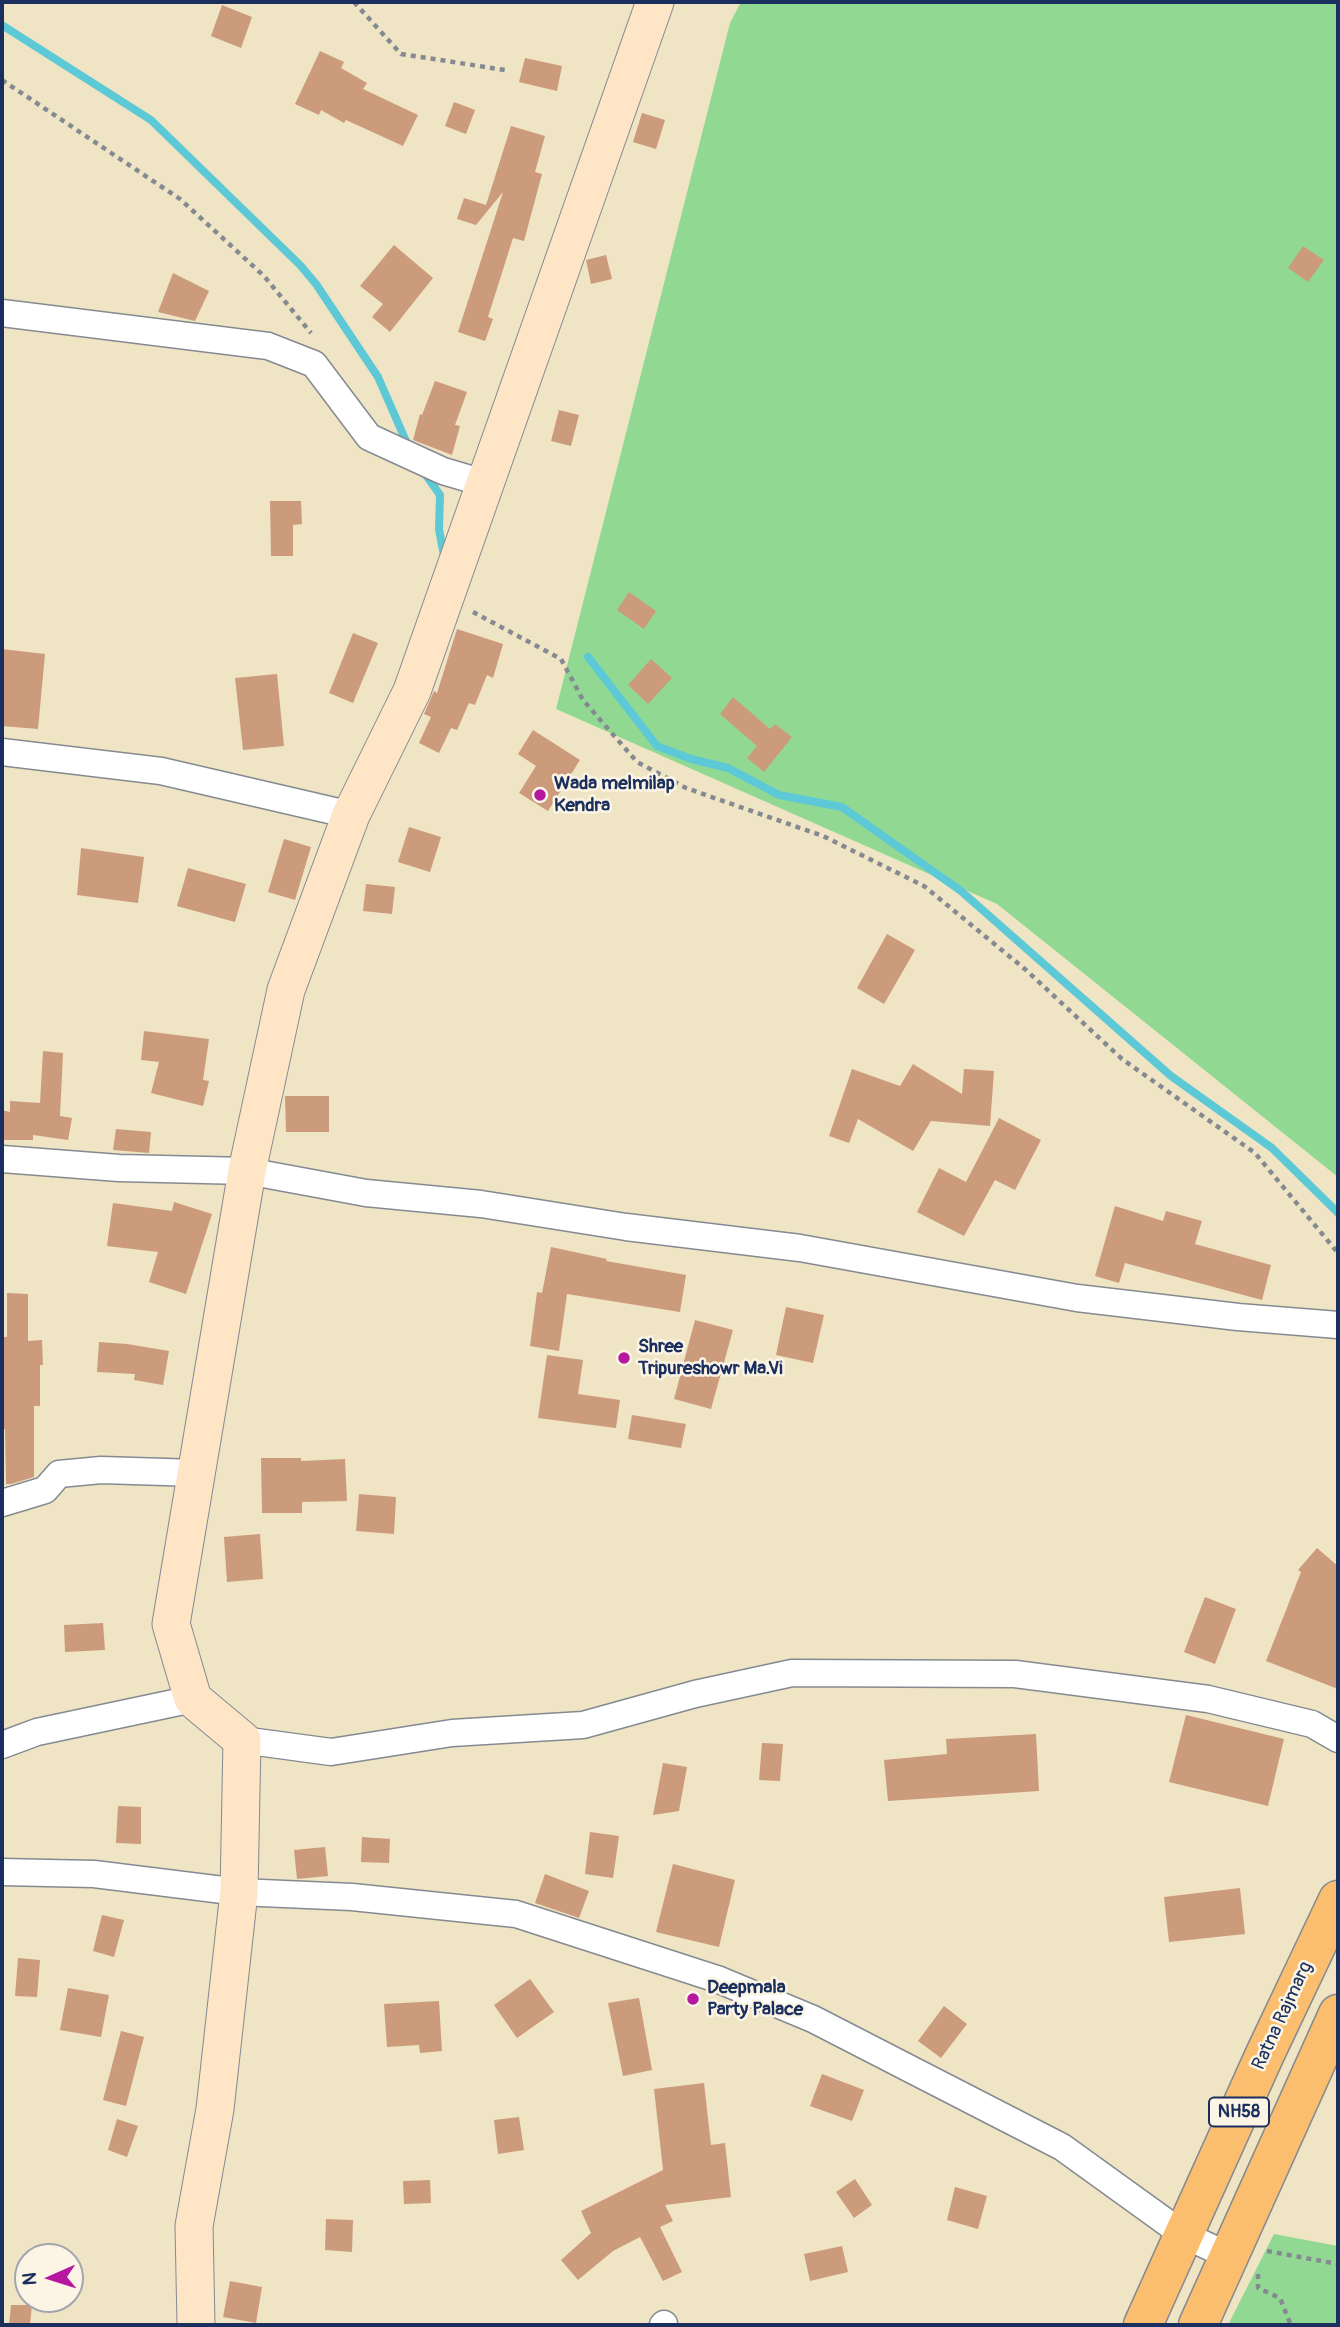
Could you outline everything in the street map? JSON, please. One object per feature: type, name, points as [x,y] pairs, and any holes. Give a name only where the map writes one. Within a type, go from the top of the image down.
[{"type":"main road","points":[[196,2325],[194,2226],[215,2109],[239,1892],[242,1740],[193,1699],[171,1624],[247,1171],[286,990],[351,815],[412,691],[656,2]]},
{"type":"main road","name":"Ratna Rajmarg","points":[[1143,2325],[1265,2054],[1338,1900]]},
{"type":"main road","name":"NH58","points":[[1198,2325],[1243,2259],[1251,2207],[1338,2014]]},
{"type":"street","points":[[2,313],[268,346],[314,364],[369,437],[443,471],[487,484]]},
{"type":"street","points":[[2,752],[161,771],[351,815]]},
{"type":"street","points":[[2,1159],[119,1168],[247,1171],[366,1193],[481,1204],[626,1227],[800,1248],[1077,1298],[1238,1317],[1338,1325]]},
{"type":"street","points":[[2,1503],[45,1490],[59,1474],[101,1470],[197,1473]]},
{"type":"street","points":[[242,1740],[331,1752],[452,1733],[583,1725],[695,1694],[792,1673],[1015,1674],[1208,1699],[1312,1724],[1338,1739]]},
{"type":"street","points":[[2,1745],[37,1732],[193,1699]]},
{"type":"street","points":[[2,1872],[94,1874],[239,1892],[352,1897],[516,1914],[717,1979],[813,2019],[1062,2147],[1184,2235],[1243,2259]]},
{"type":"path","points":[[354,2],[401,54],[505,70]]},
{"type":"path","points":[[2,80],[180,199],[264,276],[313,335]]},
{"type":"path","points":[[444,597],[561,659],[583,699],[637,762],[686,788],[823,836],[924,886],[1026,970],[1122,1059],[1255,1153],[1338,1253]]},
{"type":"path","points":[[1251,2207],[1257,2249],[1338,2264]]},
{"type":"path","points":[[1243,2259],[1258,2288],[1280,2298],[1290,2323],[1294,2325]]},
{"type":"green space","points":[[741,2],[1338,2],[1338,1177],[997,904],[556,709],[730,23]]},
{"type":"green space","points":[[1274,2234],[1338,2246],[1338,2325],[1228,2325]]},
{"type":"building","points":[[222,5],[252,17],[241,48],[211,36]]},
{"type":"building","points":[[320,51],[344,62],[341,68],[367,83],[363,89],[418,115],[403,146],[346,120],[344,123],[321,110],[319,115],[295,104]]},
{"type":"building","points":[[525,58],[562,66],[557,91],[519,82]]},
{"type":"building","points":[[454,102],[475,110],[466,134],[445,126]]},
{"type":"building","points":[[642,113],[665,120],[656,149],[633,142]]},
{"type":"building","points":[[511,126],[545,136],[535,172],[542,174],[524,241],[513,238],[488,317],[493,319],[485,341],[458,332],[503,192],[476,225],[457,219],[464,198],[486,205]]},
{"type":"building","points":[[394,245],[433,278],[390,332],[372,317],[383,304],[360,286]]},
{"type":"building","points":[[1303,246],[1324,260],[1308,282],[1288,268]]},
{"type":"building","points":[[606,255],[612,279],[591,284],[586,260]]},
{"type":"building","points":[[173,273],[209,291],[195,321],[158,312]]},
{"type":"building","points":[[435,381],[467,392],[455,425],[460,426],[452,455],[413,440],[420,414],[422,415]]},
{"type":"building","points":[[559,410],[579,415],[571,446],[551,441]]},
{"type":"building","points":[[270,501],[301,501],[302,524],[293,525],[293,556],[271,556]]},
{"type":"building","points":[[629,592],[656,611],[644,629],[617,610]]},
{"type":"building","points":[[457,629],[503,644],[493,678],[487,675],[475,705],[469,703],[457,730],[451,728],[439,753],[419,743],[431,717],[424,714],[434,691],[437,693]]},
{"type":"building","points":[[353,633],[378,643],[353,703],[329,693]]},
{"type":"building","points":[[2,649],[45,654],[38,729],[2,726]]},
{"type":"building","points":[[651,659],[672,678],[648,704],[628,685]]},
{"type":"building","points":[[277,674],[284,746],[243,750],[235,678]]},
{"type":"building","points":[[733,697],[770,729],[775,724],[792,737],[764,772],[747,758],[757,746],[720,714]]},
{"type":"building","points":[[533,730],[580,760],[548,811],[519,793],[536,766],[518,754]]},
{"type":"building","points":[[409,827],[441,837],[430,872],[398,862]]},
{"type":"building","points":[[284,839],[311,847],[295,900],[268,892]]},
{"type":"building","points":[[81,848],[144,857],[138,903],[77,895]]},
{"type":"building","points":[[188,868],[246,884],[235,922],[177,906]]},
{"type":"building","points":[[366,884],[395,887],[392,914],[363,911]]},
{"type":"building","points":[[887,934],[915,950],[884,1004],[857,988]]},
{"type":"building","points":[[144,1031],[209,1039],[203,1080],[209,1081],[203,1106],[151,1093],[159,1062],[141,1060]]},
{"type":"building","points":[[43,1051],[63,1053],[60,1116],[72,1118],[68,1140],[33,1135],[33,1140],[2,1140],[2,1110],[10,1112],[10,1101],[40,1103]]},
{"type":"building","points":[[913,1064],[962,1094],[964,1069],[994,1071],[990,1126],[931,1121],[913,1151],[858,1119],[849,1143],[829,1136],[852,1069],[900,1086]]},
{"type":"building","points":[[285,1096],[329,1096],[329,1132],[286,1132]]},
{"type":"building","points":[[999,1118],[1041,1140],[1015,1190],[995,1180],[964,1236],[917,1212],[939,1168],[966,1182]]},
{"type":"building","points":[[116,1129],[151,1132],[149,1153],[113,1150]]},
{"type":"building","points":[[174,1202],[212,1214],[186,1294],[149,1282],[158,1252],[107,1246],[113,1203],[172,1211]]},
{"type":"building","points":[[1115,1206],[1163,1221],[1166,1211],[1202,1221],[1195,1244],[1271,1265],[1262,1300],[1125,1263],[1119,1283],[1095,1276]]},
{"type":"building","points":[[551,1247],[607,1259],[606,1261],[686,1275],[680,1312],[567,1294],[559,1351],[530,1346],[537,1292],[542,1293]]},
{"type":"building","points":[[7,1293],[28,1294],[28,1341],[42,1340],[43,1365],[40,1365],[40,1406],[34,1406],[34,1477],[11,1484],[6,1484],[5,1429],[2,1429],[2,1337],[7,1337]]},
{"type":"building","points":[[786,1307],[824,1315],[813,1363],[776,1355]]},
{"type":"building","points":[[695,1320],[733,1330],[711,1409],[674,1399]]},
{"type":"building","points":[[99,1342],[169,1351],[163,1385],[134,1380],[135,1374],[97,1372]]},
{"type":"building","points":[[547,1355],[583,1360],[578,1394],[620,1400],[616,1428],[538,1418]]},
{"type":"building","points":[[632,1415],[686,1424],[681,1448],[628,1439]]},
{"type":"building","points":[[261,1458],[301,1458],[301,1461],[345,1459],[347,1501],[302,1502],[302,1513],[262,1513]]},
{"type":"building","points":[[359,1494],[396,1497],[394,1534],[356,1531]]},
{"type":"building","points":[[260,1534],[263,1579],[227,1582],[224,1537]]},
{"type":"building","points":[[1317,1548],[1338,1566],[1338,1689],[1266,1661],[1301,1572],[1298,1570]]},
{"type":"building","points":[[1205,1597],[1236,1609],[1215,1664],[1184,1652]]},
{"type":"building","points":[[103,1623],[105,1650],[65,1652],[64,1625]]},
{"type":"building","points":[[1186,1715],[1284,1739],[1268,1806],[1169,1782]]},
{"type":"building","points":[[1036,1734],[1039,1791],[888,1801],[884,1760],[947,1754],[946,1739]]},
{"type":"building","points":[[762,1743],[783,1744],[780,1781],[759,1780]]},
{"type":"building","points":[[663,1763],[687,1767],[679,1811],[653,1815]]},
{"type":"building","points":[[118,1806],[141,1807],[141,1844],[116,1843]]},
{"type":"building","points":[[590,1832],[619,1836],[613,1878],[585,1874]]},
{"type":"building","points":[[362,1837],[390,1839],[389,1863],[361,1862]]},
{"type":"building","points":[[325,1847],[328,1876],[297,1879],[294,1850]]},
{"type":"building","points":[[673,1864],[735,1880],[719,1947],[656,1932]]},
{"type":"building","points":[[545,1874],[589,1891],[579,1918],[535,1903]]},
{"type":"building","points":[[1240,1888],[1245,1934],[1169,1942],[1164,1897]]},
{"type":"building","points":[[102,1915],[124,1920],[114,1957],[93,1951]]},
{"type":"building","points":[[18,1958],[40,1960],[37,1997],[15,1996]]},
{"type":"building","points":[[530,1979],[554,2012],[517,2038],[494,2005]]},
{"type":"building","points":[[68,1988],[109,1995],[101,2037],[60,2030]]},
{"type":"building","points":[[639,1998],[652,2070],[623,2076],[608,2003]]},
{"type":"building","points":[[439,2001],[442,2051],[420,2053],[419,2045],[387,2047],[384,2004]]},
{"type":"building","points":[[944,2006],[967,2024],[941,2058],[918,2041]]},
{"type":"building","points":[[121,2031],[144,2037],[126,2106],[103,2100]]},
{"type":"building","points":[[822,2074],[864,2090],[852,2121],[810,2106]]},
{"type":"building","points":[[704,2083],[711,2145],[725,2143],[731,2197],[665,2205],[673,2221],[660,2227],[682,2272],[663,2281],[640,2237],[613,2251],[578,2280],[561,2260],[591,2233],[581,2211],[663,2170],[654,2089]]},
{"type":"building","points":[[519,2117],[524,2150],[498,2154],[494,2120]]},
{"type":"building","points":[[117,2119],[138,2126],[127,2157],[108,2150]]},
{"type":"building","points":[[855,2179],[872,2205],[854,2218],[836,2192]]},
{"type":"building","points":[[430,2180],[431,2203],[404,2204],[403,2181]]},
{"type":"building","points":[[955,2187],[987,2196],[978,2229],[947,2220]]},
{"type":"building","points":[[326,2219],[353,2220],[352,2252],[325,2250]]},
{"type":"building","points":[[842,2246],[848,2272],[810,2281],[804,2254]]},
{"type":"building","points":[[230,2281],[262,2287],[256,2323],[223,2317]]},
{"type":"building","points":[[11,2305],[14,2305],[14,2313],[31,2313],[30,2325],[9,2325]]},
{"type":"waterway","points":[[2,25],[151,120],[300,265],[316,284],[378,377],[409,448]]},
{"type":"waterway","points":[[423,471],[440,495],[439,529],[444,556]]},
{"type":"waterway","points":[[588,657],[657,746],[691,759],[728,768],[779,795],[842,807],[961,891],[1171,1076],[1272,1148],[1338,1213]]},
{"type":"place","name":"Wada melmilap Kendra","points":[[540,795]]},
{"type":"place","name":"Shree Tripureshowr Ma.Vi","points":[[624,1358]]},
{"type":"place","name":"Deepmala Party Palace","points":[[693,1999]]}]
